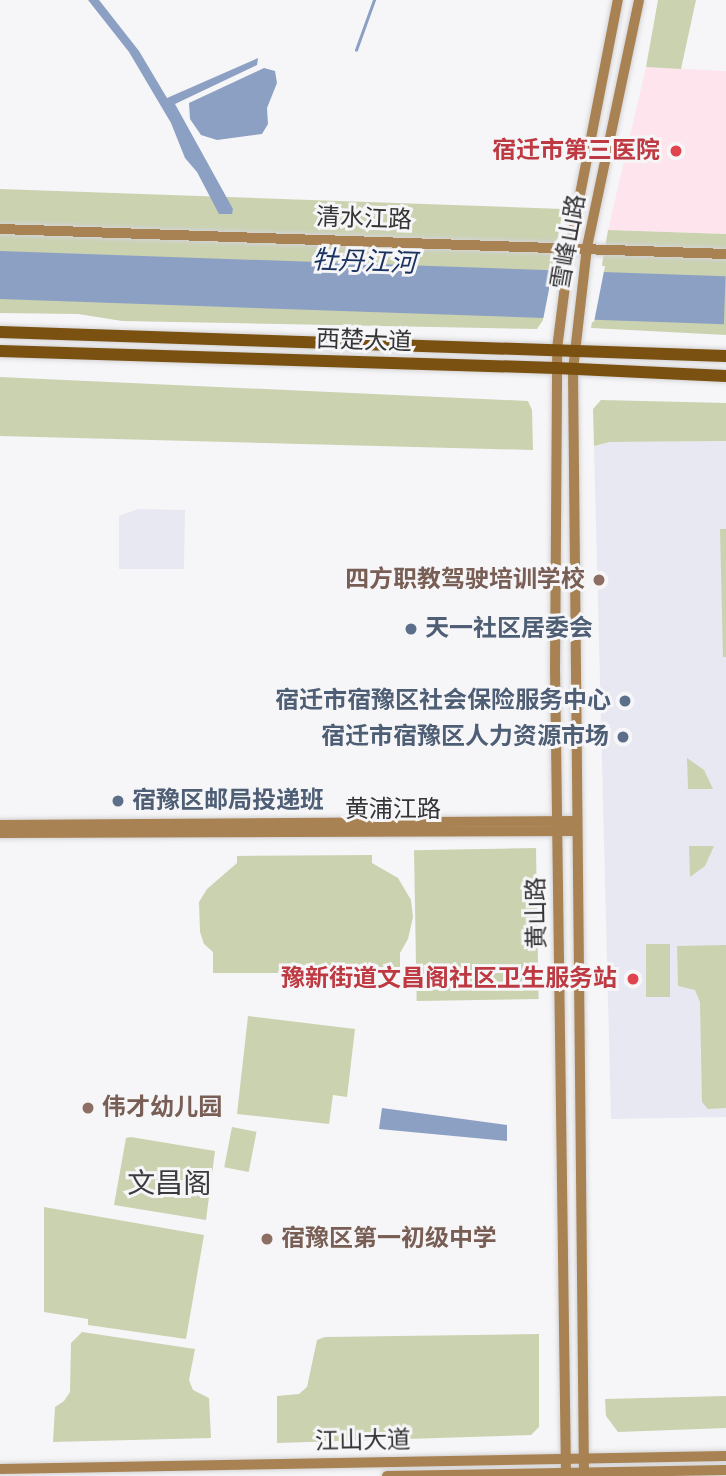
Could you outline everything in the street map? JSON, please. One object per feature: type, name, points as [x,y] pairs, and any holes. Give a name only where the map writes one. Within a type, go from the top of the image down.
[{"type":"highway","name":"西楚大道","points":[[0,332],[574,351]]},
{"type":"highway","name":"西楚大道","points":[[0,351],[556,368],[726,376]]},
{"type":"highway","points":[[574,351],[726,356]]},
{"type":"main road","name":"雪峰山路","points":[[557,349],[570,246],[618,0]]},
{"type":"main road","name":"雪峰山路","points":[[573,370],[587,247],[639,0]]},
{"type":"main road","name":"清水江路","points":[[0,229],[570,246],[726,254]]},
{"type":"main road","name":"黄山路","points":[[557,349],[557,826],[566,1474]]},
{"type":"main road","name":"黄山路","points":[[573,370],[584,1474]]},
{"type":"main road","name":"黄浦江路","points":[[0,825],[576,826]]},
{"type":"main road","name":"黄浦江路","points":[[0,833],[557,826]]},
{"type":"main road","name":"江山大道","points":[[0,1469],[726,1456]]},
{"type":"main road","name":"江山大道","points":[[387,1476],[726,1470]]},
{"type":"shaded area","name":"宿迁市第三医院","points":[[646,67],[726,71],[726,234],[608,230]]},
{"type":"shaded area","points":[[726,441],[726,1117],[611,1119],[594,446],[610,442]]},
{"type":"shaded area","points":[[138,509],[185,510],[184,569],[119,569],[119,516]]},
{"type":"green space","points":[[658,0],[696,0],[681,69],[646,67]]},
{"type":"green space","points":[[0,189],[563,209],[543,320],[537,329],[122,321],[78,314],[0,313]]},
{"type":"green space","points":[[608,230],[726,234],[726,335],[591,328]]},
{"type":"green space","points":[[0,377],[528,401],[532,410],[533,450],[0,436]]},
{"type":"green space","points":[[601,400],[726,403],[726,441],[610,442],[594,446],[593,409]]},
{"type":"green space","points":[[720,529],[726,529],[726,657],[723,657]]},
{"type":"green space","points":[[687,758],[704,770],[713,789],[688,789]]},
{"type":"green space","points":[[689,846],[714,846],[705,866],[690,877]]},
{"type":"green space","points":[[536,848],[539,999],[417,1001],[414,850]]},
{"type":"green space","points":[[372,855],[372,863],[398,878],[411,900],[413,917],[408,939],[400,953],[400,973],[213,973],[213,952],[204,944],[200,932],[199,902],[207,889],[237,863],[237,856]]},
{"type":"green space","points":[[646,944],[670,944],[670,997],[646,997]]},
{"type":"green space","points":[[726,945],[726,1108],[708,1109],[702,1102],[700,1002],[695,990],[678,986],[677,946]]},
{"type":"green space","points":[[248,1016],[355,1029],[347,1097],[333,1095],[329,1124],[237,1114]]},
{"type":"green space","points":[[232,1127],[257,1132],[249,1172],[224,1167]]},
{"type":"green space","points":[[126,1138],[215,1151],[206,1220],[114,1205]]},
{"type":"green space","points":[[44,1207],[204,1235],[186,1339],[88,1325],[88,1319],[44,1312]]},
{"type":"green space","points":[[82,1332],[195,1349],[189,1380],[193,1390],[209,1398],[211,1438],[53,1442],[55,1407],[64,1401],[70,1392],[71,1343]]},
{"type":"green space","points":[[539,1334],[539,1427],[531,1435],[277,1443],[277,1396],[299,1394],[307,1387],[317,1340],[325,1337]]},
{"type":"green space","points":[[726,1396],[726,1428],[618,1432],[606,1416],[605,1399]]},
{"type":"water","points":[[88,0],[99,0],[139,51],[167,98],[258,58],[257,65],[175,104],[233,209],[232,214],[219,214],[197,172],[185,158],[171,123],[129,52]]},
{"type":"water","points":[[264,68],[275,71],[277,83],[267,108],[268,124],[262,134],[217,140],[201,135],[190,119],[189,103]]},
{"type":"water","points":[[0,251],[726,276],[724,324],[0,299]]},
{"type":"water","points":[[382,1108],[507,1125],[507,1141],[379,1129]]},
{"type":"pier","points":[[554,264],[605,266],[594,322],[543,320]]},
{"type":"waterway","points":[[356,50],[374,0]]},
{"type":"place","name":"宿迁市第三医院","points":[[676,151]]},
{"type":"place","name":"四方职教驾驶培训学校","points":[[599,580]]},
{"type":"place","name":"天一社区居委会","points":[[411,629]]},
{"type":"place","name":"宿迁市宿豫区社会保险服务中心","points":[[625,701]]},
{"type":"place","name":"宿迁市宿豫区人力资源市场","points":[[623,737]]},
{"type":"place","name":"宿豫区邮局投递班","points":[[118,801]]},
{"type":"place","name":"豫新街道文昌阁社区卫生服务站","points":[[633,979]]},
{"type":"place","name":"伟才幼儿园","points":[[88,1108]]},
{"type":"place","name":"宿豫区第一初级中学","points":[[267,1239]]},
{"type":"district","name":"文昌阁","points":[[169,1184]]},
{"type":"water label","name":"牡丹江河","points":[[364,262]]}]
